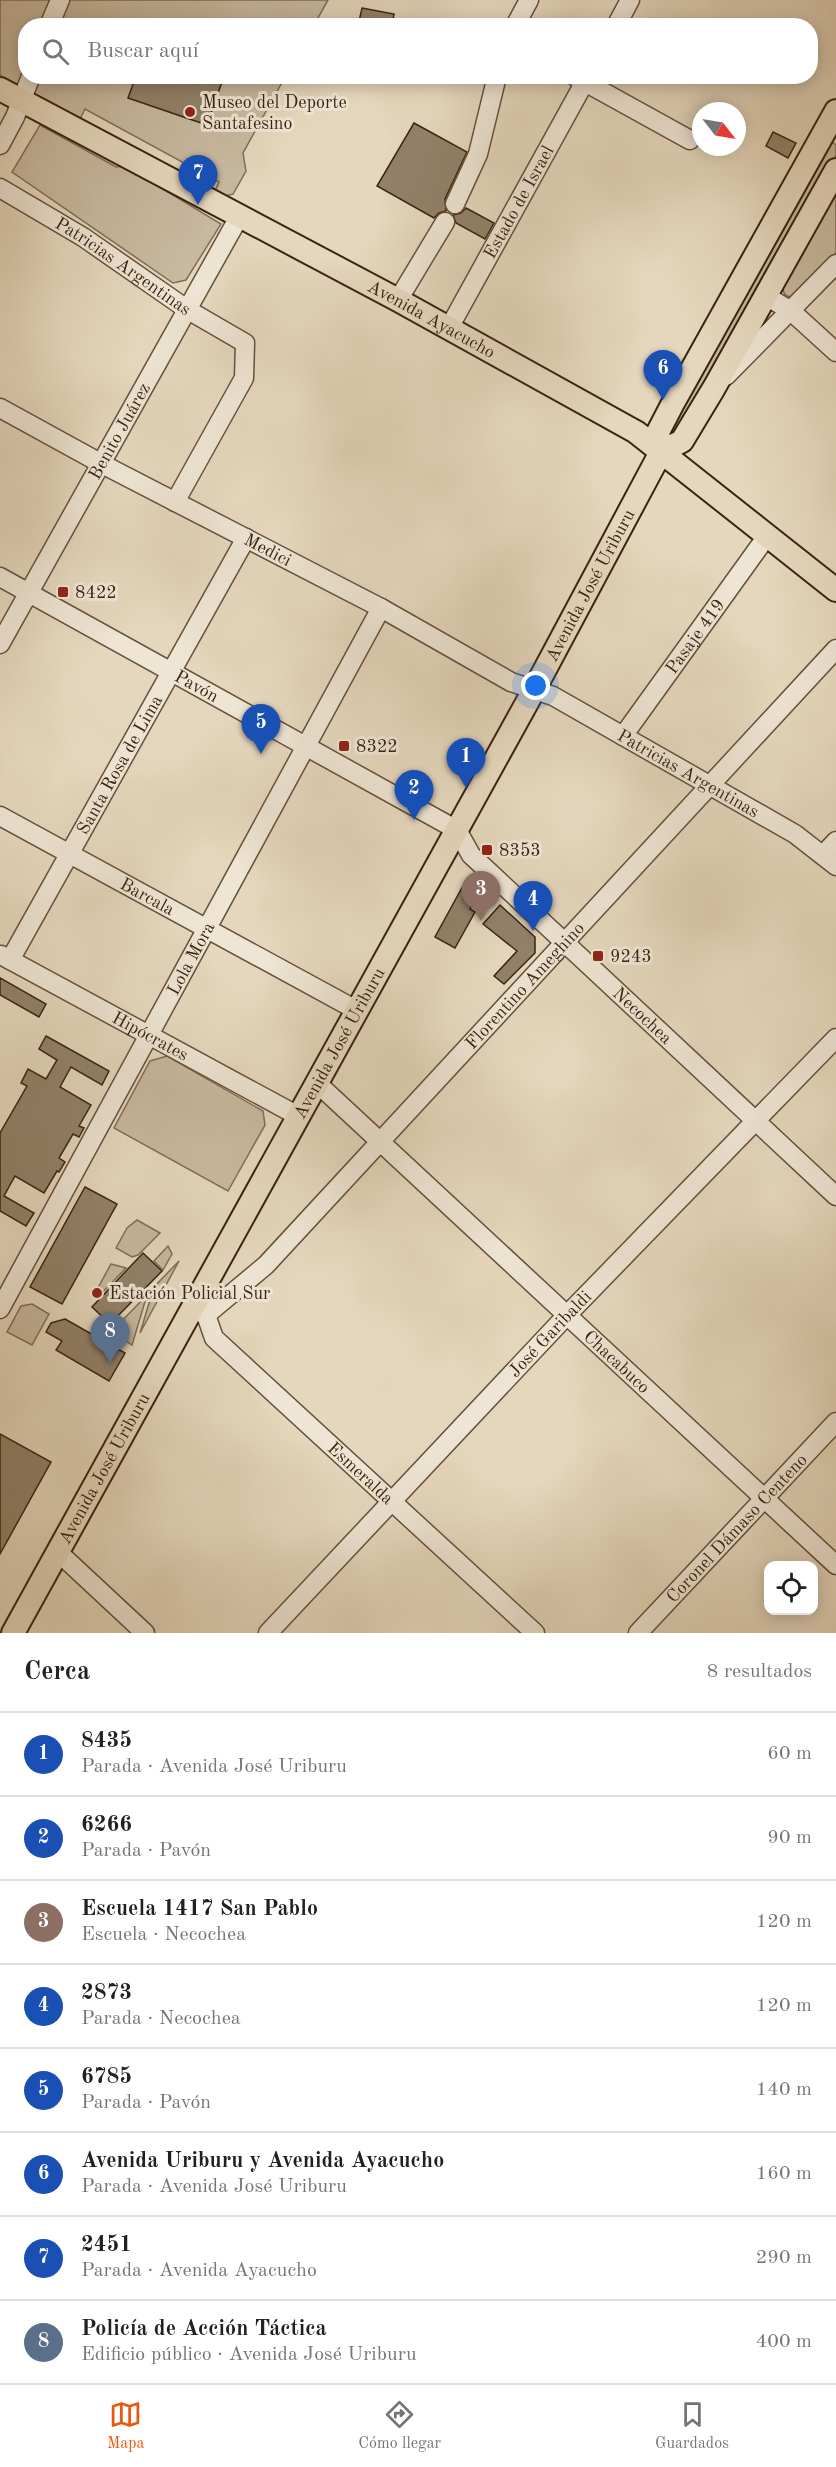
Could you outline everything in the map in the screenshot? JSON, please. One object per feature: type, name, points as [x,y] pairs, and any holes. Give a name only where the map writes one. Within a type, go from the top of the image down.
[{"type":"main road","name":"Avenida Ayacucho","points":[[0,90],[398,300],[636,432],[836,590]]},
{"type":"main road","name":"Avenida José Uriburu","points":[[665,454],[658,432],[833,122]]},
{"type":"main road","name":"Avenida José Uriburu","points":[[13,1633],[58,1552],[200,1312],[300,1117],[665,454],[682,441],[714,388],[836,170]]},
{"type":"street","points":[[52,18],[60,0]]},
{"type":"street","points":[[519,18],[529,0]]},
{"type":"street","points":[[620,18],[630,0]]},
{"type":"street","points":[[0,145],[28,84]]},
{"type":"street","points":[[455,204],[478,154],[495,84]]},
{"type":"street","name":"Estado de Israel","points":[[449,328],[579,84]]},
{"type":"street","points":[[592,84],[690,140]]},
{"type":"street","name":"Patricias Argentinas","points":[[0,188],[82,237],[188,310],[245,343],[244,378],[175,502]]},
{"type":"street","name":"Benito Juárez","points":[[0,644],[239,217]]},
{"type":"street","points":[[398,300],[446,222]]},
{"type":"street","points":[[714,388],[836,264]]},
{"type":"street","points":[[765,296],[791,311],[836,352]]},
{"type":"street","name":"Medici","points":[[0,408],[102,464],[381,608],[511,682],[534,690]]},
{"type":"street","name":"Pasaje 419","points":[[623,736],[767,536]]},
{"type":"street","name":"Santa Rosa de Lima","points":[[5,957],[69,854],[246,538]]},
{"type":"street","name":"Pavón","points":[[0,577],[457,831]]},
{"type":"street","name":"Lola Mora","points":[[0,1309],[381,608]]},
{"type":"street","name":"Florentino Ameghino","points":[[200,1312],[266,1265],[836,649]]},
{"type":"street","name":"Patricias Argentinas","points":[[534,690],[553,696],[795,834],[829,861]]},
{"type":"street","name":"Barcala","points":[[0,816],[358,1011]]},
{"type":"street","name":"Necochea","points":[[457,831],[471,855],[836,1196]]},
{"type":"street","points":[[829,861],[836,841]]},
{"type":"street","name":"Hipócrates","points":[[5,957],[300,1117]]},
{"type":"street","name":"José Garibaldi","points":[[268,1633],[567,1315],[757,1122],[836,1038]]},
{"type":"street","name":"Chacabuco","points":[[318,1084],[836,1565]]},
{"type":"street","name":"Esmeralda","points":[[200,1312],[214,1338],[393,1500],[535,1633]]},
{"type":"street","name":"Coronel Dámaso Centeno","points":[[638,1633],[836,1422]]},
{"type":"street","points":[[58,1552],[146,1633]]},
{"type":"shaded area","points":[[0,0],[328,0],[318,18],[18,18],[18,84],[281,84],[243,153],[246,171],[233,194],[225,196],[215,191],[219,182],[85,109],[80,119],[0,75]]},
{"type":"shaded area","points":[[40,125],[116,167],[125,166],[221,224],[186,280],[173,283],[12,172]]},
{"type":"shaded area","points":[[829,143],[836,145],[836,155],[713,378],[678,433],[674,432],[671,430],[672,426]]},
{"type":"shaded area","points":[[836,193],[836,253],[795,295],[790,297],[784,292],[783,284]]},
{"type":"shaded area","points":[[167,1056],[263,1111],[265,1125],[228,1191],[114,1128],[150,1061]]},
{"type":"shaded area","points":[[137,1220],[160,1233],[138,1255],[132,1257],[116,1248],[127,1228]]},
{"type":"shaded area","points":[[168,1246],[172,1254],[163,1270],[154,1261]]},
{"type":"shaded area","points":[[179,1261],[140,1333],[154,1287]]},
{"type":"shaded area","points":[[111,1264],[126,1268],[97,1298],[94,1295]]},
{"type":"shaded area","points":[[147,1295],[132,1345],[114,1329]]},
{"type":"shaded area","points":[[32,1304],[49,1314],[32,1345],[7,1332],[21,1306]]},
{"type":"building","points":[[362,8],[394,14],[393,18],[360,18]]},
{"type":"building","name":"Museo del Deporte Santafesino","points":[[133,84],[221,84],[207,125],[128,98]]},
{"type":"building","points":[[414,123],[467,152],[445,199],[446,211],[434,218],[377,186]]},
{"type":"building","points":[[773,132],[796,143],[788,158],[766,146]]},
{"type":"building","points":[[466,208],[494,223],[485,239],[456,223],[453,215],[461,213]]},
{"type":"building","points":[[476,883],[481,888],[470,909],[475,912],[455,948],[435,937],[464,884]]},
{"type":"building","points":[[500,905],[535,937],[535,953],[504,984],[494,976],[517,951],[483,924]]},
{"type":"building","points":[[0,978],[46,1004],[39,1017],[0,995]]},
{"type":"building","points":[[46,1036],[109,1071],[102,1085],[71,1067],[60,1087],[91,1105],[79,1126],[84,1128],[79,1137],[73,1134],[59,1158],[65,1162],[44,1193],[15,1176],[4,1196],[34,1213],[26,1226],[0,1211],[0,1133],[27,1086],[21,1083],[28,1069],[46,1079],[57,1060],[39,1049]]},
{"type":"building","points":[[85,1187],[117,1204],[62,1304],[30,1287]]},
{"type":"building","points":[[143,1253],[162,1271],[110,1324],[92,1307]]},
{"type":"building","points":[[65,1319],[125,1353],[109,1381],[56,1350],[62,1341],[46,1332],[51,1323]]},
{"type":"building","points":[[0,1434],[51,1462],[0,1554]]},
{"type":"place","name":"Museo del Deporte Santafesino","points":[[190,112]]},
{"type":"place","name":"2451","points":[[198,205]]},
{"type":"place","name":"Avenida Uriburu y Avenida Ayacucho","points":[[663,400]]},
{"type":"place","name":"8422","points":[[63,592]]},
{"type":"place","name":"8322","points":[[344,746]]},
{"type":"place","name":"6785","points":[[261,754]]},
{"type":"place","name":"8435","points":[[466,788]]},
{"type":"place","name":"6266","points":[[414,820]]},
{"type":"place","name":"8353","points":[[487,850]]},
{"type":"place","name":"Escuela 1417 San Pablo","points":[[481,921]]},
{"type":"place","name":"2873","points":[[533,931]]},
{"type":"place","name":"9243","points":[[598,956]]},
{"type":"place","name":"Estación Policial Sur","points":[[97,1293]]},
{"type":"place","name":"Policía de Acción Táctica","points":[[110,1363]]}]
